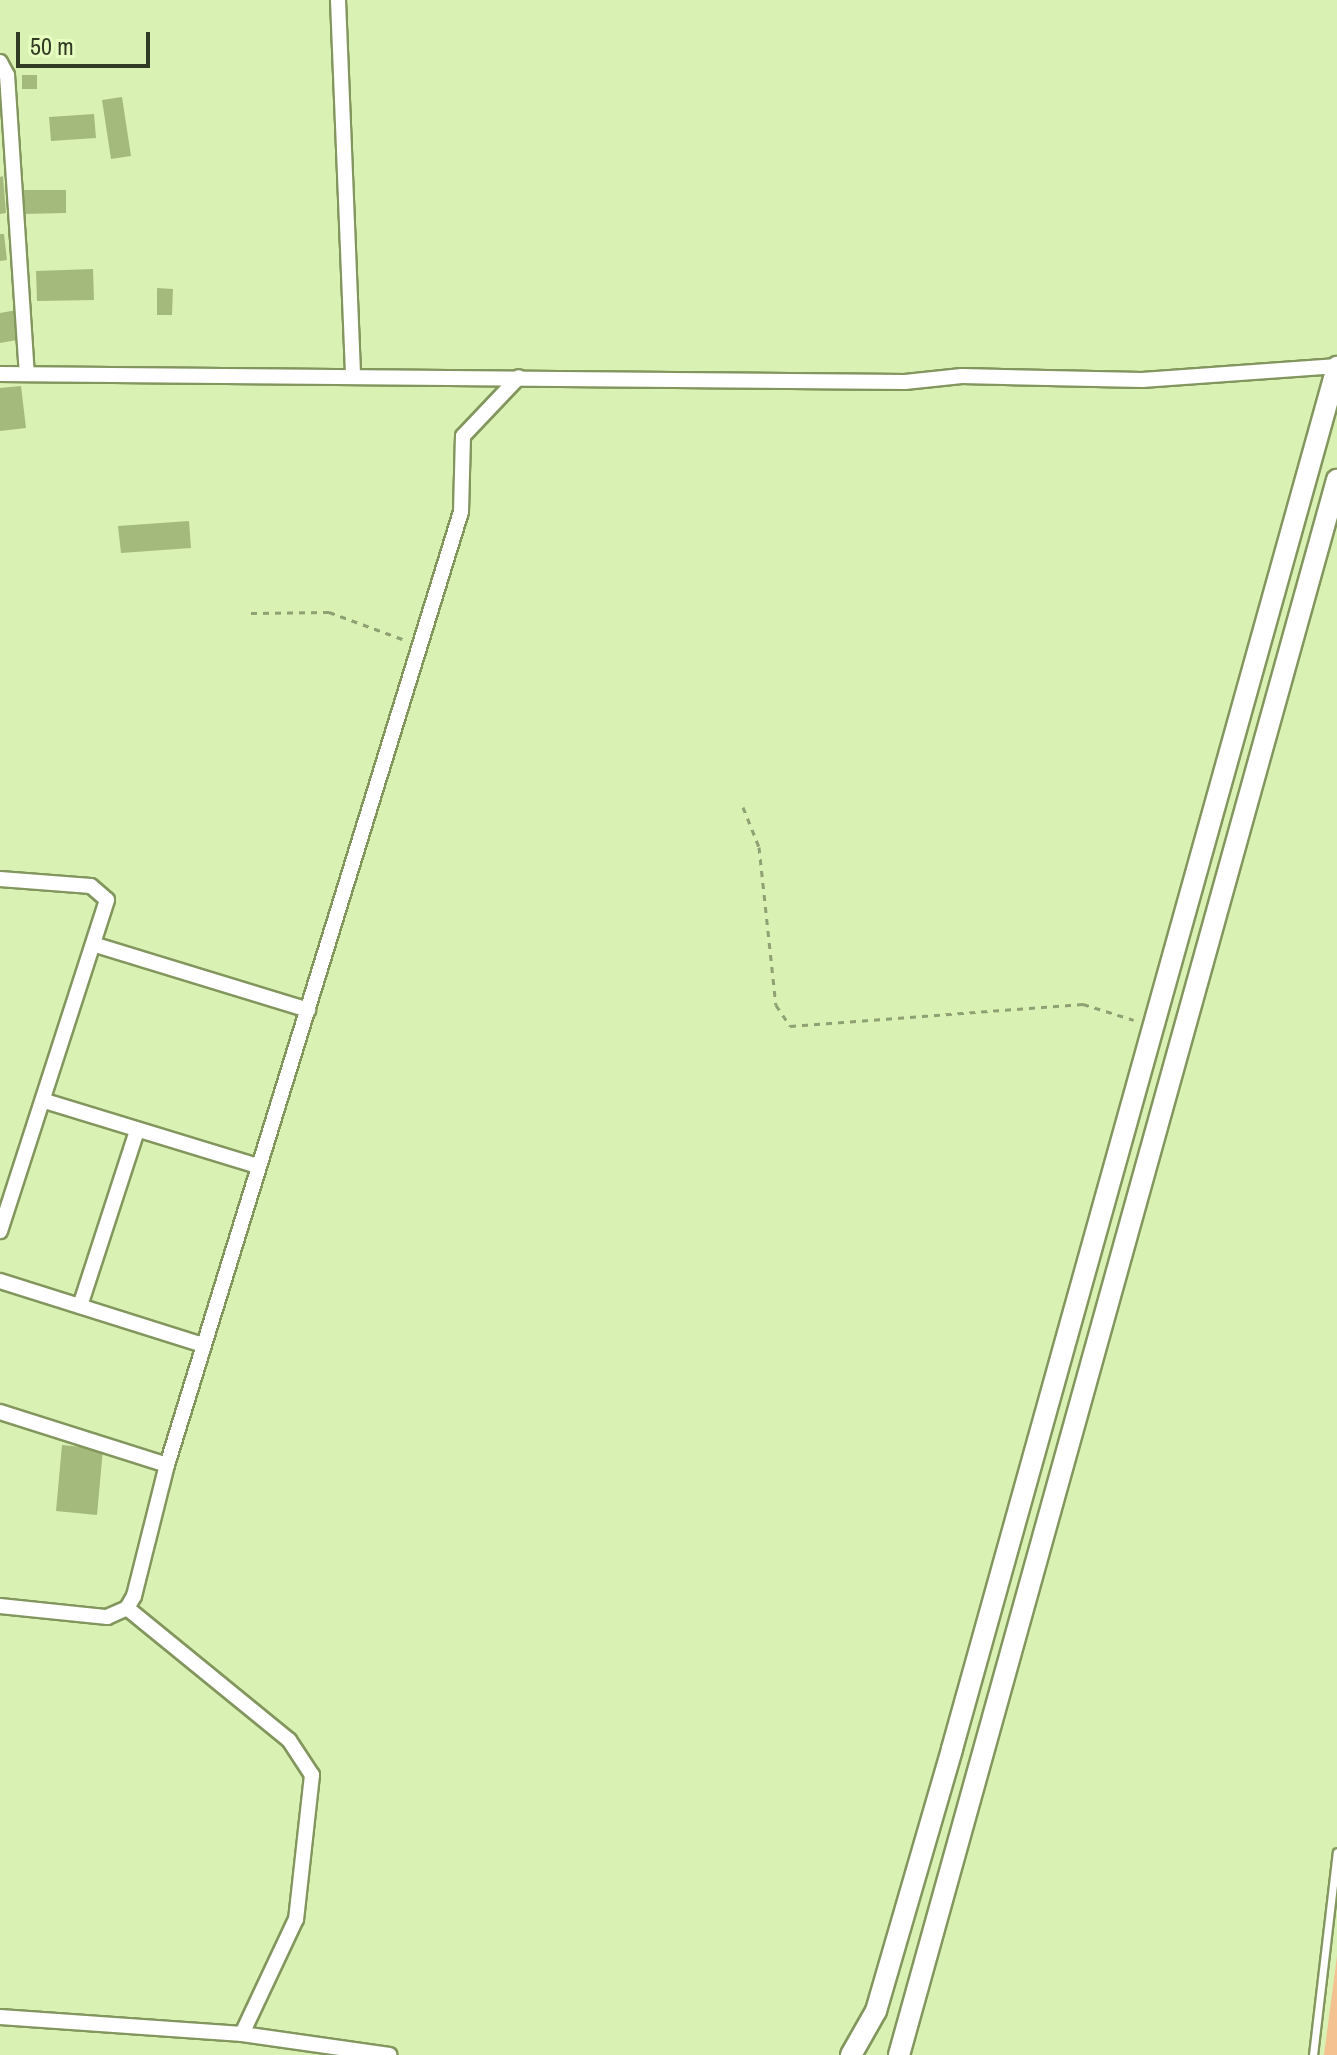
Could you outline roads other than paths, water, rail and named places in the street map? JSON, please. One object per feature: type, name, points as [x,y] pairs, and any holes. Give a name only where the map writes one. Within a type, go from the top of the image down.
[{"type":"street","points":[[338,0],[353,375]]},
{"type":"street","points":[[0,62],[7,75],[27,373]]},
{"type":"street","points":[[0,374],[1142,380],[1337,366],[1150,1028],[944,1778],[876,2011],[851,2055]]},
{"type":"street","points":[[127,1608],[203,1345],[461,512],[463,436],[519,377]]},
{"type":"street","points":[[899,2055],[1337,480]]},
{"type":"street","points":[[0,879],[100,888],[107,900],[96,945],[0,1231]]},
{"type":"street","points":[[96,945],[308,1010]]},
{"type":"street","points":[[45,1101],[258,1166]]},
{"type":"street","points":[[80,1306],[137,1131]]},
{"type":"street","points":[[0,1281],[203,1345]]},
{"type":"street","points":[[0,1412],[167,1465]]},
{"type":"street","points":[[0,1606],[107,1617],[127,1608]]},
{"type":"street","points":[[127,1608],[289,1740],[312,1775],[296,1919],[242,2034]]},
{"type":"street","points":[[0,2017],[242,2034],[390,2055]]},
{"type":"lane","points":[[1313,2055],[1337,1852]]}]
